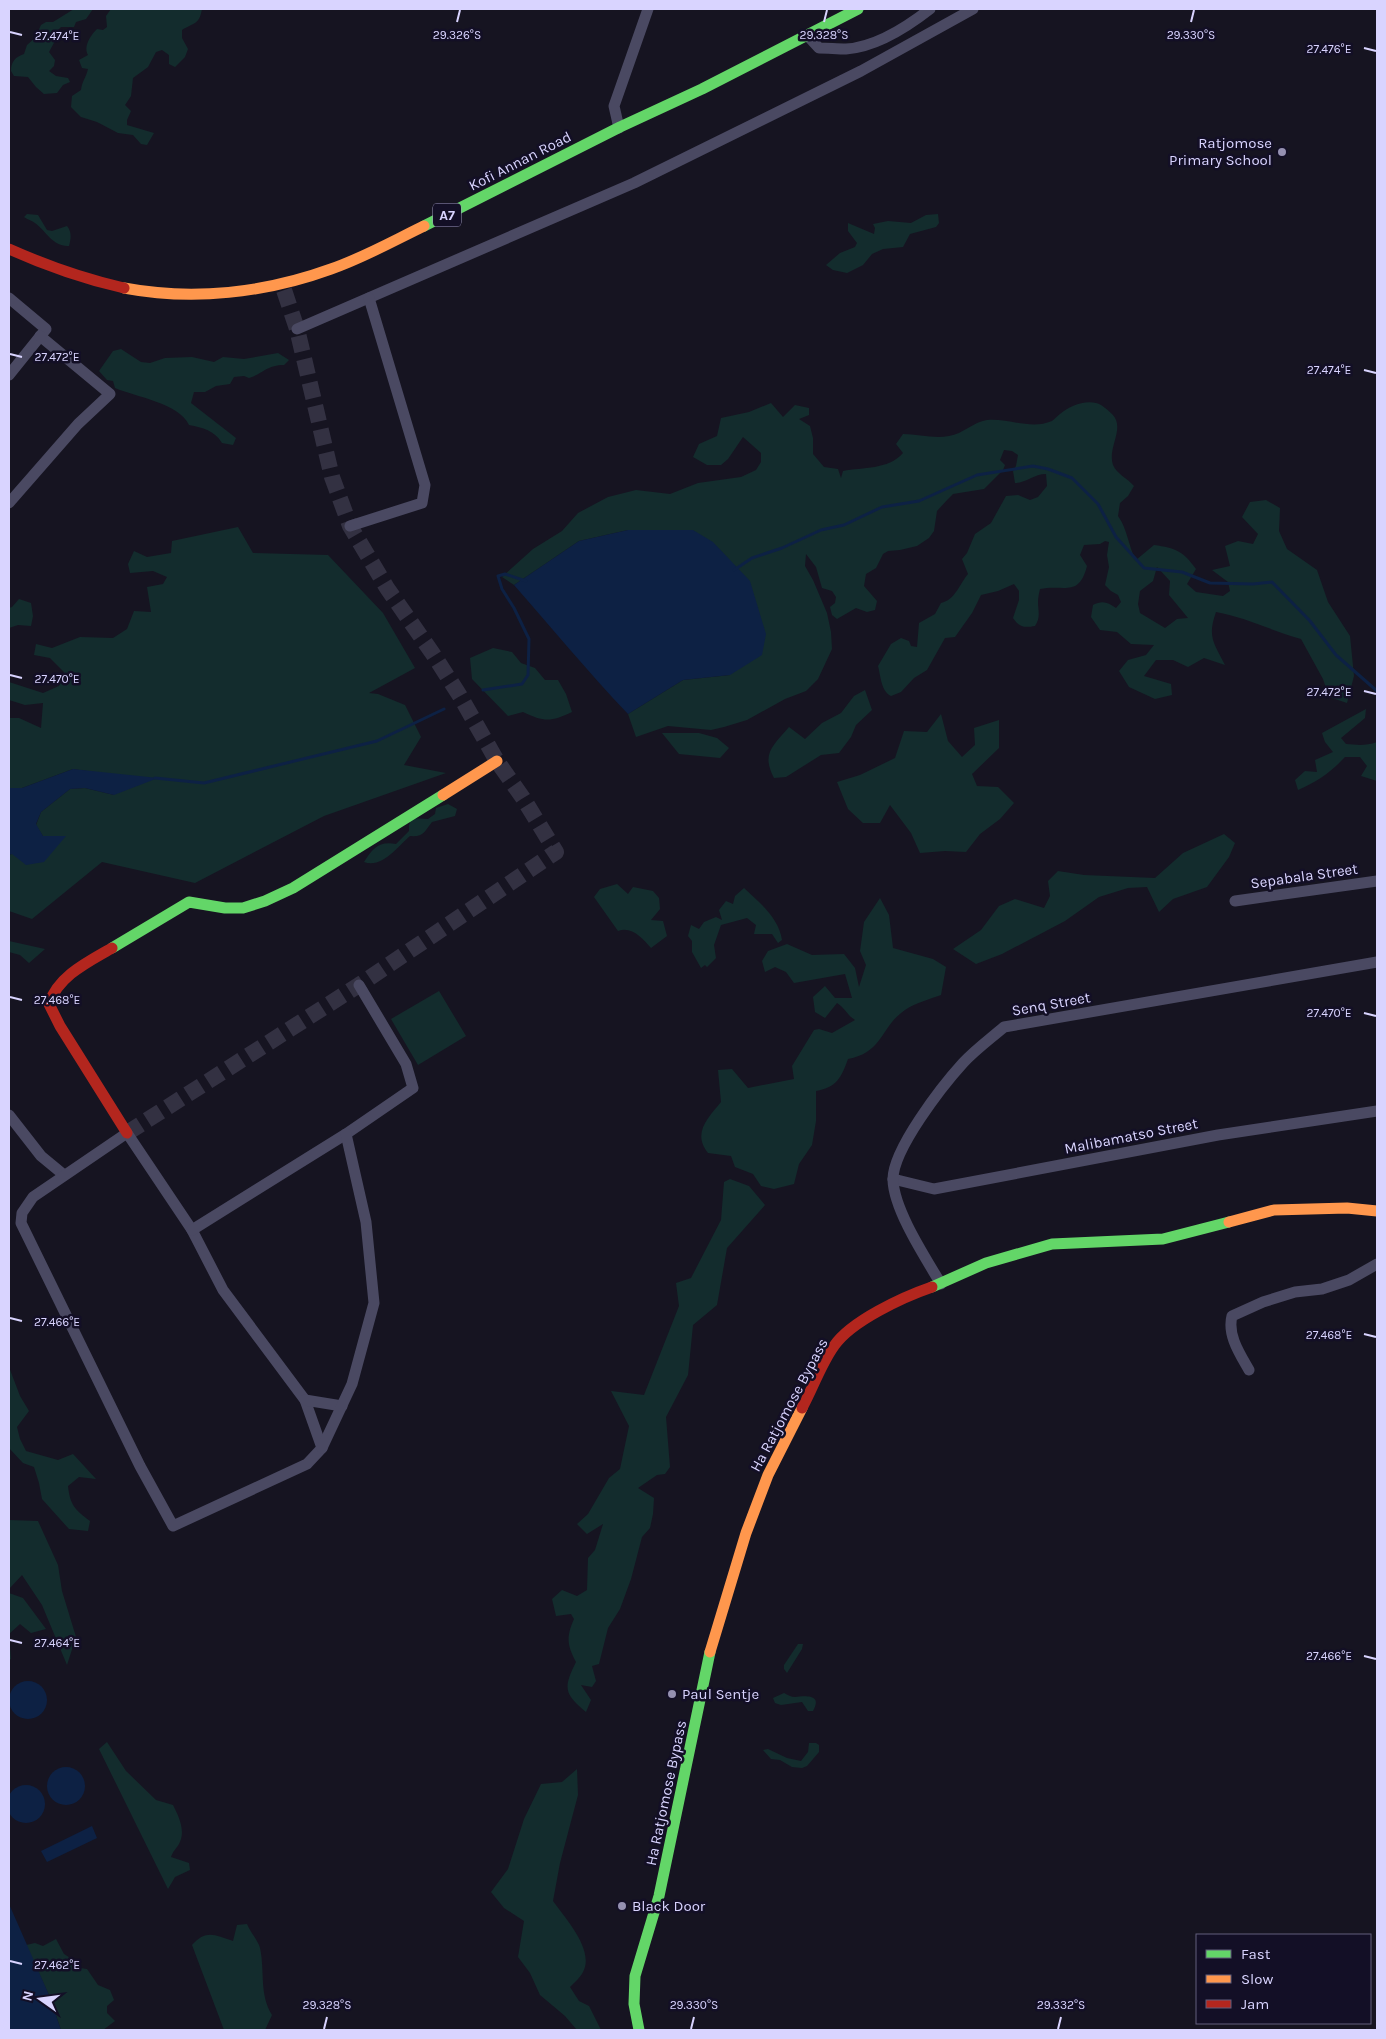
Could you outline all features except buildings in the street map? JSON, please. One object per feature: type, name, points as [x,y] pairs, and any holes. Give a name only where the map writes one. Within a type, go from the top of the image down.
[{"type":"street","points":[[619,128],[614,106],[648,9]]},
{"type":"street","name":"Kofi Annan Road","points":[[9,249],[76,277],[133,290],[198,295],[223,294],[264,288],[330,269],[369,252],[497,191],[858,9]]},
{"type":"street","points":[[808,35],[819,48],[848,49],[878,41],[913,22],[930,9]]},
{"type":"street","points":[[297,329],[677,163],[861,71],[974,9]]},
{"type":"street","points":[[9,298],[46,329],[9,375]]},
{"type":"street","points":[[350,526],[422,503],[425,485],[369,298]]},
{"type":"street","points":[[9,503],[78,424],[110,394],[40,336]]},
{"type":"street","points":[[322,1448],[305,1400],[224,1290],[192,1230],[127,1133],[60,1026],[49,1004],[53,991],[78,968],[189,902],[235,908],[268,902],[497,761]]},
{"type":"street","name":"Sepabala Street","points":[[1236,902],[1377,881]]},
{"type":"street","name":"Senq Street","points":[[940,1284],[896,1198],[893,1179],[896,1164],[905,1145],[930,1104],[964,1062],[1004,1027],[1377,962]]},
{"type":"street","points":[[192,1230],[346,1134],[413,1088],[406,1064],[359,985]]},
{"type":"street","name":"Malibamatso Street","points":[[893,1179],[934,1189],[1218,1135],[1377,1111]]},
{"type":"street","points":[[9,1114],[41,1156],[64,1175]]},
{"type":"street","points":[[127,1133],[33,1197],[22,1213],[22,1223],[140,1466],[173,1526],[307,1464],[322,1448],[352,1384],[374,1303],[366,1222],[346,1134]]},
{"type":"street","name":"Ha Ratjomose Bypass","points":[[639,2030],[634,2004],[635,1976],[659,1896],[713,1638],[746,1533],[768,1475],[834,1346],[848,1331],[874,1313],[920,1291],[940,1284],[986,1262],[1052,1244],[1163,1239],[1274,1210],[1347,1208],[1377,1211]]},
{"type":"street","points":[[1250,1370],[1239,1354],[1229,1326],[1232,1316],[1287,1294],[1322,1290],[1349,1280],[1377,1264]]},
{"type":"street","points":[[305,1400],[342,1406]]},
{"type":"green space","points":[[74,9],[93,9],[86,19],[76,22],[74,27],[61,27],[57,31],[56,39],[49,52],[55,60],[54,66],[49,71],[56,76],[68,78],[70,82],[63,85],[57,93],[44,94],[28,77],[14,76],[11,71],[13,62],[24,54],[27,45],[35,38],[41,25],[46,22],[53,22]]},
{"type":"green space","points":[[111,9],[202,9],[198,21],[182,30],[182,38],[188,49],[185,57],[175,67],[169,64],[169,55],[162,50],[156,52],[148,67],[133,78],[131,96],[125,105],[131,111],[127,125],[154,133],[147,145],[141,144],[133,135],[118,133],[97,122],[81,117],[71,107],[72,96],[81,90],[88,69],[82,68],[79,60],[88,55],[87,44],[95,31],[97,29],[103,30],[107,27],[106,16]]},
{"type":"green space","points":[[27,214],[38,215],[47,230],[52,231],[67,226],[71,236],[69,246],[63,246],[54,241],[35,223],[24,217]]},
{"type":"green space","points":[[938,214],[939,223],[936,227],[910,234],[903,247],[883,249],[872,254],[863,265],[847,273],[833,270],[826,265],[840,253],[855,247],[857,243],[848,231],[848,223],[874,234],[875,228],[873,224],[888,221],[911,223],[926,215]]},
{"type":"green space","points":[[121,349],[141,362],[150,363],[165,358],[192,357],[214,362],[223,357],[244,359],[278,353],[289,360],[284,365],[273,366],[249,378],[244,376],[234,377],[230,384],[216,386],[205,392],[194,392],[191,403],[236,438],[233,445],[222,443],[208,430],[189,425],[184,417],[167,406],[115,388],[113,381],[107,380],[99,371],[113,351]]},
{"type":"green space","points":[[771,403],[783,417],[795,405],[809,408],[809,415],[799,419],[810,426],[813,438],[813,454],[824,467],[838,469],[841,478],[843,471],[875,467],[897,458],[903,453],[896,444],[903,434],[949,436],[987,420],[1028,424],[1044,423],[1052,421],[1064,411],[1077,404],[1096,403],[1106,409],[1116,419],[1117,432],[1112,451],[1113,465],[1134,486],[1128,496],[1120,503],[1118,516],[1136,560],[1154,545],[1174,549],[1183,554],[1196,569],[1187,584],[1196,592],[1223,596],[1230,591],[1228,582],[1212,570],[1230,566],[1225,546],[1238,541],[1253,544],[1258,534],[1242,517],[1250,502],[1266,500],[1280,508],[1279,531],[1287,549],[1317,570],[1328,602],[1350,636],[1354,676],[1347,703],[1329,697],[1323,679],[1301,639],[1237,617],[1216,612],[1212,628],[1213,640],[1225,665],[1204,658],[1188,667],[1173,660],[1156,660],[1144,676],[1171,684],[1172,695],[1155,699],[1129,687],[1119,671],[1128,660],[1146,655],[1154,645],[1131,644],[1117,632],[1100,630],[1091,617],[1093,605],[1105,602],[1116,608],[1121,602],[1118,595],[1105,585],[1109,567],[1107,555],[1109,542],[1105,541],[1100,544],[1084,545],[1080,555],[1087,566],[1084,576],[1075,586],[1070,588],[1040,589],[1038,600],[1039,617],[1035,626],[1022,626],[1013,618],[1019,600],[1019,591],[1014,584],[998,591],[981,595],[972,613],[955,637],[945,638],[927,670],[914,678],[901,692],[891,696],[888,694],[882,683],[878,666],[891,644],[901,638],[909,641],[911,646],[917,647],[919,623],[935,614],[941,603],[950,599],[968,574],[962,559],[967,553],[975,534],[991,523],[1006,496],[1018,495],[1030,500],[1038,497],[1047,486],[1046,474],[1015,483],[1013,471],[1018,455],[1012,451],[1004,450],[1000,460],[1005,465],[1003,470],[984,489],[953,494],[937,511],[934,531],[929,538],[917,546],[888,551],[883,554],[876,568],[866,574],[864,586],[877,601],[875,610],[867,612],[856,608],[837,619],[832,615],[830,607],[835,603],[836,597],[832,591],[822,588],[816,567],[806,554],[805,566],[827,613],[832,649],[818,679],[806,691],[785,699],[747,720],[724,727],[711,730],[668,726],[636,737],[628,714],[683,680],[730,675],[693,530],[628,530],[579,541],[514,585],[502,577],[533,549],[562,531],[578,513],[608,497],[636,490],[670,494],[698,483],[741,477],[756,470],[761,462],[761,453],[743,437],[728,459],[721,465],[707,465],[693,457],[699,444],[717,436],[721,418],[749,412]],"holes":[[[1157,567],[1170,581],[1169,595],[1188,618],[1177,619],[1165,628],[1140,613],[1138,604],[1140,591],[1153,581]]]},
{"type":"green space","points":[[238,527],[253,553],[328,555],[383,613],[415,668],[369,693],[378,694],[405,705],[421,737],[404,765],[446,773],[324,816],[195,883],[102,862],[32,919],[9,911],[9,855],[65,836],[43,836],[36,825],[41,812],[70,789],[85,788],[114,795],[107,774],[73,769],[22,788],[9,788],[9,718],[19,718],[41,728],[43,703],[25,705],[9,700],[9,682],[43,693],[59,686],[64,672],[50,658],[34,655],[36,644],[52,648],[80,637],[113,638],[127,629],[134,611],[151,612],[147,587],[163,584],[167,577],[153,571],[130,573],[128,564],[134,551],[147,557],[171,553],[172,541]]},
{"type":"green space","points":[[19,599],[31,603],[33,616],[31,626],[18,625],[9,628],[9,608]]},
{"type":"green space","points":[[493,648],[512,652],[521,663],[535,668],[545,680],[558,680],[566,694],[572,712],[548,720],[523,712],[508,716],[472,679],[470,658]]},
{"type":"green space","points":[[865,690],[872,710],[856,725],[851,737],[839,753],[821,755],[786,777],[774,778],[770,769],[769,756],[774,745],[789,727],[805,739],[822,723],[841,713],[854,696]]},
{"type":"green space","points":[[1366,709],[1365,718],[1341,738],[1346,744],[1365,745],[1377,742],[1377,781],[1361,776],[1367,766],[1360,757],[1345,757],[1323,776],[1298,790],[1295,780],[1305,771],[1317,772],[1315,760],[1333,752],[1325,742],[1322,733]]},
{"type":"green space","points":[[941,714],[948,741],[962,757],[975,745],[974,728],[999,720],[999,748],[972,774],[977,786],[998,787],[1014,803],[1000,819],[980,834],[966,852],[920,853],[911,833],[890,805],[880,823],[863,823],[848,809],[837,782],[860,775],[895,758],[904,731],[927,732]]},
{"type":"green space","points":[[662,733],[699,733],[717,738],[729,748],[720,758],[679,754]]},
{"type":"green space","points":[[448,804],[457,809],[455,816],[432,822],[423,833],[418,836],[410,836],[383,859],[371,863],[364,862],[377,847],[390,843],[396,844],[409,831],[412,818],[428,819],[435,814],[436,808]]},
{"type":"green space","points":[[1224,834],[1235,843],[1229,857],[1207,887],[1173,899],[1159,912],[1147,887],[1128,888],[1099,897],[1065,921],[1002,954],[976,964],[953,949],[981,930],[999,906],[1015,899],[1044,908],[1050,896],[1048,881],[1058,871],[1084,875],[1155,878],[1183,853]]},
{"type":"green space","points":[[617,884],[628,894],[633,887],[653,891],[659,898],[660,909],[651,920],[663,921],[667,936],[651,948],[632,932],[628,930],[618,931],[594,897],[600,889]]},
{"type":"green space","points":[[744,888],[773,918],[782,940],[778,943],[772,934],[754,934],[756,925],[747,918],[721,925],[714,945],[716,958],[707,967],[705,965],[701,968],[692,952],[692,941],[688,936],[691,925],[699,929],[704,922],[716,917],[722,920],[719,910],[726,901],[733,904],[735,896]]},
{"type":"green space","points":[[880,898],[889,915],[893,948],[933,959],[946,967],[941,995],[905,1010],[869,1051],[848,1059],[843,1071],[834,1084],[816,1091],[816,1121],[812,1145],[799,1164],[794,1184],[774,1189],[761,1186],[753,1174],[735,1167],[731,1156],[708,1153],[703,1146],[701,1139],[704,1126],[721,1102],[718,1070],[732,1069],[748,1088],[794,1079],[792,1066],[814,1030],[819,1029],[832,1033],[855,1020],[837,1003],[825,1018],[815,1012],[813,997],[825,986],[835,998],[852,998],[845,974],[794,983],[786,972],[775,967],[765,972],[762,961],[768,951],[787,944],[812,955],[844,954],[855,968],[859,987],[866,965],[860,951],[864,922]]},
{"type":"green space","points":[[9,941],[45,949],[29,963],[20,955],[9,952]]},
{"type":"green space","points":[[439,991],[466,1036],[418,1065],[391,1019]]},
{"type":"green space","points":[[730,1179],[749,1186],[765,1205],[727,1248],[717,1305],[693,1325],[688,1375],[666,1417],[670,1467],[665,1474],[657,1475],[638,1488],[654,1498],[650,1528],[642,1537],[631,1579],[620,1609],[608,1628],[599,1664],[592,1666],[596,1681],[592,1687],[581,1685],[591,1700],[586,1712],[573,1700],[568,1690],[569,1678],[576,1662],[569,1641],[574,1619],[571,1614],[556,1616],[552,1599],[562,1590],[577,1596],[587,1590],[588,1558],[595,1550],[603,1524],[587,1534],[577,1524],[588,1514],[609,1478],[620,1469],[629,1426],[611,1391],[644,1395],[679,1306],[676,1283],[691,1278],[721,1220],[724,1182]]},
{"type":"green space","points":[[9,1367],[20,1396],[29,1411],[17,1427],[26,1451],[58,1460],[73,1454],[96,1479],[79,1477],[68,1486],[70,1498],[74,1506],[90,1521],[88,1531],[69,1529],[42,1499],[34,1467],[23,1463],[9,1448]]},
{"type":"green space","points":[[9,1520],[38,1521],[58,1565],[62,1591],[76,1637],[67,1665],[42,1605],[22,1575],[9,1589]]},
{"type":"green space","points":[[9,1593],[23,1598],[46,1629],[31,1633],[20,1624],[9,1634]]},
{"type":"green space","points":[[9,1634],[11,1659],[9,1660]]},
{"type":"green space","points":[[798,1644],[803,1644],[802,1649],[787,1673],[784,1665]]},
{"type":"green space","points":[[784,1693],[792,1697],[811,1697],[816,1701],[816,1705],[813,1711],[808,1711],[802,1702],[781,1705],[775,1703],[773,1698]]},
{"type":"green space","points":[[107,1742],[126,1771],[156,1800],[173,1805],[177,1814],[182,1834],[179,1844],[171,1857],[189,1863],[190,1870],[175,1877],[168,1889],[99,1749]]},
{"type":"green space","points":[[809,1743],[819,1745],[819,1752],[807,1766],[802,1768],[792,1767],[780,1760],[771,1759],[763,1750],[768,1749],[787,1758],[801,1761],[808,1752]]},
{"type":"green space","points":[[577,1769],[578,1795],[560,1863],[553,1901],[571,1925],[582,1944],[585,1954],[586,1963],[583,1972],[570,1987],[579,2001],[589,2006],[601,2030],[577,2030],[565,2016],[540,1995],[530,1973],[518,1957],[524,1921],[504,1908],[491,1892],[508,1869],[524,1819],[541,1784],[562,1782]]},
{"type":"green space","points":[[247,1924],[260,1948],[265,1999],[272,2015],[265,2030],[224,2030],[192,1945],[206,1935],[216,1935],[233,1941],[237,1925]]},
{"type":"green space","points":[[56,1939],[64,1954],[75,1961],[80,1968],[87,1969],[98,1985],[110,1990],[114,2000],[107,2006],[107,2013],[115,2021],[103,2030],[61,2030],[49,1995],[26,1945],[35,1943],[43,1946]]},
{"type":"water","points":[[628,530],[693,530],[713,542],[750,581],[766,634],[762,655],[730,675],[683,680],[628,714],[514,585],[579,541]]},
{"type":"water","points":[[73,769],[158,778],[114,795],[85,788],[70,789],[41,812],[36,824],[43,836],[66,836],[44,862],[26,865],[12,854],[9,855],[9,788],[22,788]]},
{"type":"water","points":[[28,1681],[35,1682],[41,1687],[46,1693],[46,1707],[41,1713],[35,1718],[28,1719],[21,1718],[15,1713],[10,1707],[9,1700],[10,1693],[15,1687],[21,1682]]},
{"type":"water","points":[[66,1767],[80,1772],[85,1786],[80,1800],[66,1805],[52,1800],[47,1786],[52,1772]]},
{"type":"water","points":[[26,1785],[39,1791],[45,1804],[39,1817],[26,1823],[13,1817],[7,1804],[13,1791]]},
{"type":"water","points":[[92,1826],[97,1838],[47,1862],[41,1851]]},
{"type":"water","points":[[9,1904],[49,1995],[61,2030],[9,2030]]},
{"type":"waterway","points":[[734,570],[752,558],[782,548],[821,530],[844,525],[882,507],[919,501],[977,475],[1033,466],[1048,469],[1072,478],[1098,504],[1116,537],[1144,568],[1182,572],[1210,583],[1253,584],[1272,582],[1310,621],[1336,655],[1377,691]]},
{"type":"waterway","points":[[483,690],[522,684],[528,675],[529,639],[514,608],[502,589],[498,576],[505,574],[526,581]]},
{"type":"waterway","points":[[155,778],[204,783],[377,741],[444,709]]},
{"type":"tunnel","points":[[127,1133],[359,985],[556,852],[523,798],[497,761],[460,696],[387,588],[350,526],[332,477],[297,329],[282,284]]},
{"type":"traffic: fast","points":[[424,226],[620,127],[702,89],[858,9]]},
{"type":"traffic: fast","points":[[112,948],[189,902],[225,908],[243,908],[265,901],[293,888],[443,795]]},
{"type":"traffic: fast","points":[[932,1287],[986,1263],[1052,1244],[1163,1239],[1229,1222]]},
{"type":"traffic: fast","points":[[639,2030],[634,2004],[635,1976],[659,1896],[710,1652]]},
{"type":"traffic: slow","points":[[124,288],[150,292],[202,294],[255,289],[281,284],[343,265],[424,226]]},
{"type":"traffic: slow","points":[[443,795],[497,761]]},
{"type":"traffic: slow","points":[[1229,1222],[1274,1210],[1347,1208],[1377,1211]]},
{"type":"traffic: slow","points":[[710,1652],[746,1533],[768,1475],[802,1408]]},
{"type":"traffic: jam","points":[[9,249],[66,272],[124,288]]},
{"type":"traffic: jam","points":[[112,948],[84,964],[59,985],[49,1004],[60,1026],[127,1133]]},
{"type":"traffic: jam","points":[[802,1408],[825,1360],[842,1337],[878,1311],[932,1287]]},
{"type":"place","name":"Ratjomose Primary School","points":[[1282,152]]},
{"type":"place","name":"Paul Sentje","points":[[672,1694]]},
{"type":"place","name":"Black Door","points":[[622,1906]]}]
